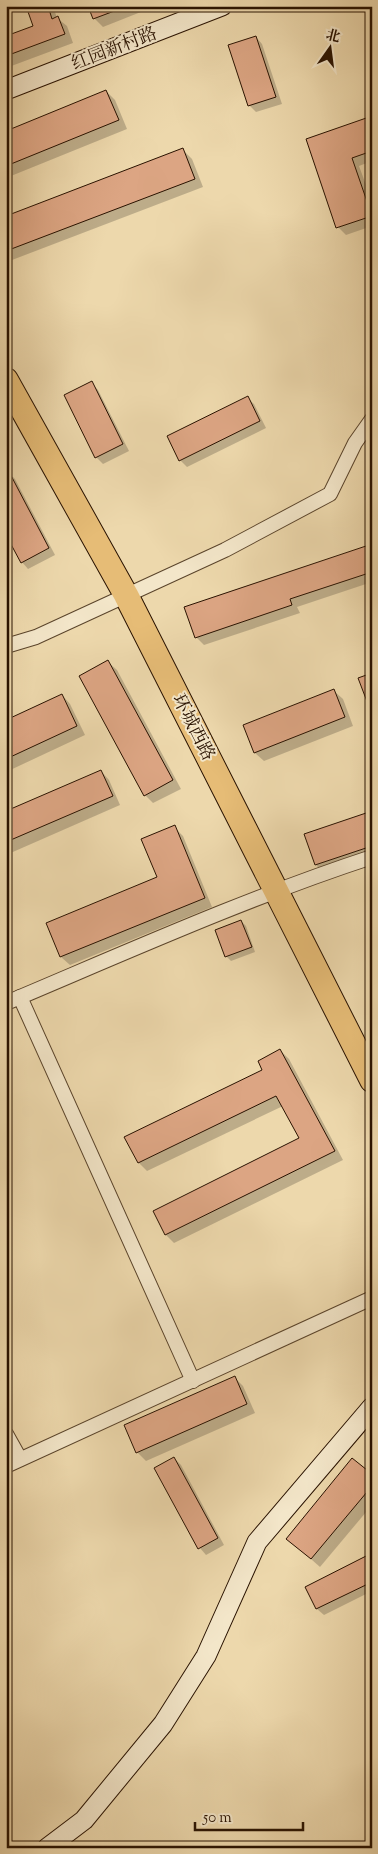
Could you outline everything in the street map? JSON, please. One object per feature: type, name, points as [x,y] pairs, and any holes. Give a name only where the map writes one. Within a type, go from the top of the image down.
[{"type":"highway","name":"环城西路","points":[[6,380],[126,595],[372,1080]]},
{"type":"street","name":"红园新村路","points":[[6,90],[222,6]]},
{"type":"street","points":[[6,646],[36,637],[225,550],[330,494],[355,443],[372,419]]},
{"type":"street","points":[[6,1003],[237,906],[278,892],[317,875],[372,857]]},
{"type":"street","points":[[20,997],[193,1381]]},
{"type":"street","points":[[6,1466],[372,1298]]},
{"type":"street","points":[[47,1848],[84,1820],[163,1724],[206,1656],[257,1542],[372,1407]]},
{"type":"street","points":[[6,1434],[20,1459]]},
{"type":"building","points":[[26,6],[48,6],[52,19],[58,16],[65,34],[6,56],[6,36],[33,26]]},
{"type":"building","points":[[88,6],[125,6],[125,7],[93,19]]},
{"type":"building","points":[[256,36],[276,97],[248,106],[228,45]]},
{"type":"building","points":[[106,90],[119,120],[6,166],[6,131]]},
{"type":"building","points":[[372,116],[372,151],[352,158],[372,216],[336,228],[306,139]]},
{"type":"building","points":[[183,148],[195,179],[6,251],[6,216]]},
{"type":"building","points":[[92,381],[123,444],[95,458],[64,395]]},
{"type":"building","points":[[248,396],[260,421],[179,461],[167,436]]},
{"type":"building","points":[[6,466],[49,548],[21,563],[6,535]]},
{"type":"building","points":[[372,544],[372,572],[290,599],[292,605],[195,638],[184,607]]},
{"type":"building","points":[[108,660],[173,780],[144,796],[79,676]]},
{"type":"building","points":[[372,673],[372,712],[371,712],[358,678]]},
{"type":"building","points":[[334,689],[345,717],[254,753],[243,725]]},
{"type":"building","points":[[62,694],[77,726],[6,759],[6,720]]},
{"type":"building","points":[[101,770],[113,796],[6,842],[6,811]]},
{"type":"building","points":[[372,811],[372,846],[315,865],[304,834]]},
{"type":"building","points":[[175,825],[205,898],[60,957],[46,923],[157,877],[141,839]]},
{"type":"building","points":[[241,920],[252,947],[225,957],[215,930]]},
{"type":"building","points":[[280,1049],[335,1151],[165,1235],[153,1211],[299,1138],[276,1096],[138,1163],[124,1137],[262,1070],[258,1061]]},
{"type":"building","points":[[235,1376],[247,1404],[136,1453],[124,1425]]},
{"type":"building","points":[[174,1457],[218,1538],[198,1549],[154,1468]]},
{"type":"building","points":[[352,1458],[372,1474],[372,1486],[311,1559],[286,1539]]},
{"type":"building","points":[[372,1553],[372,1582],[316,1609],[305,1587]]}]
